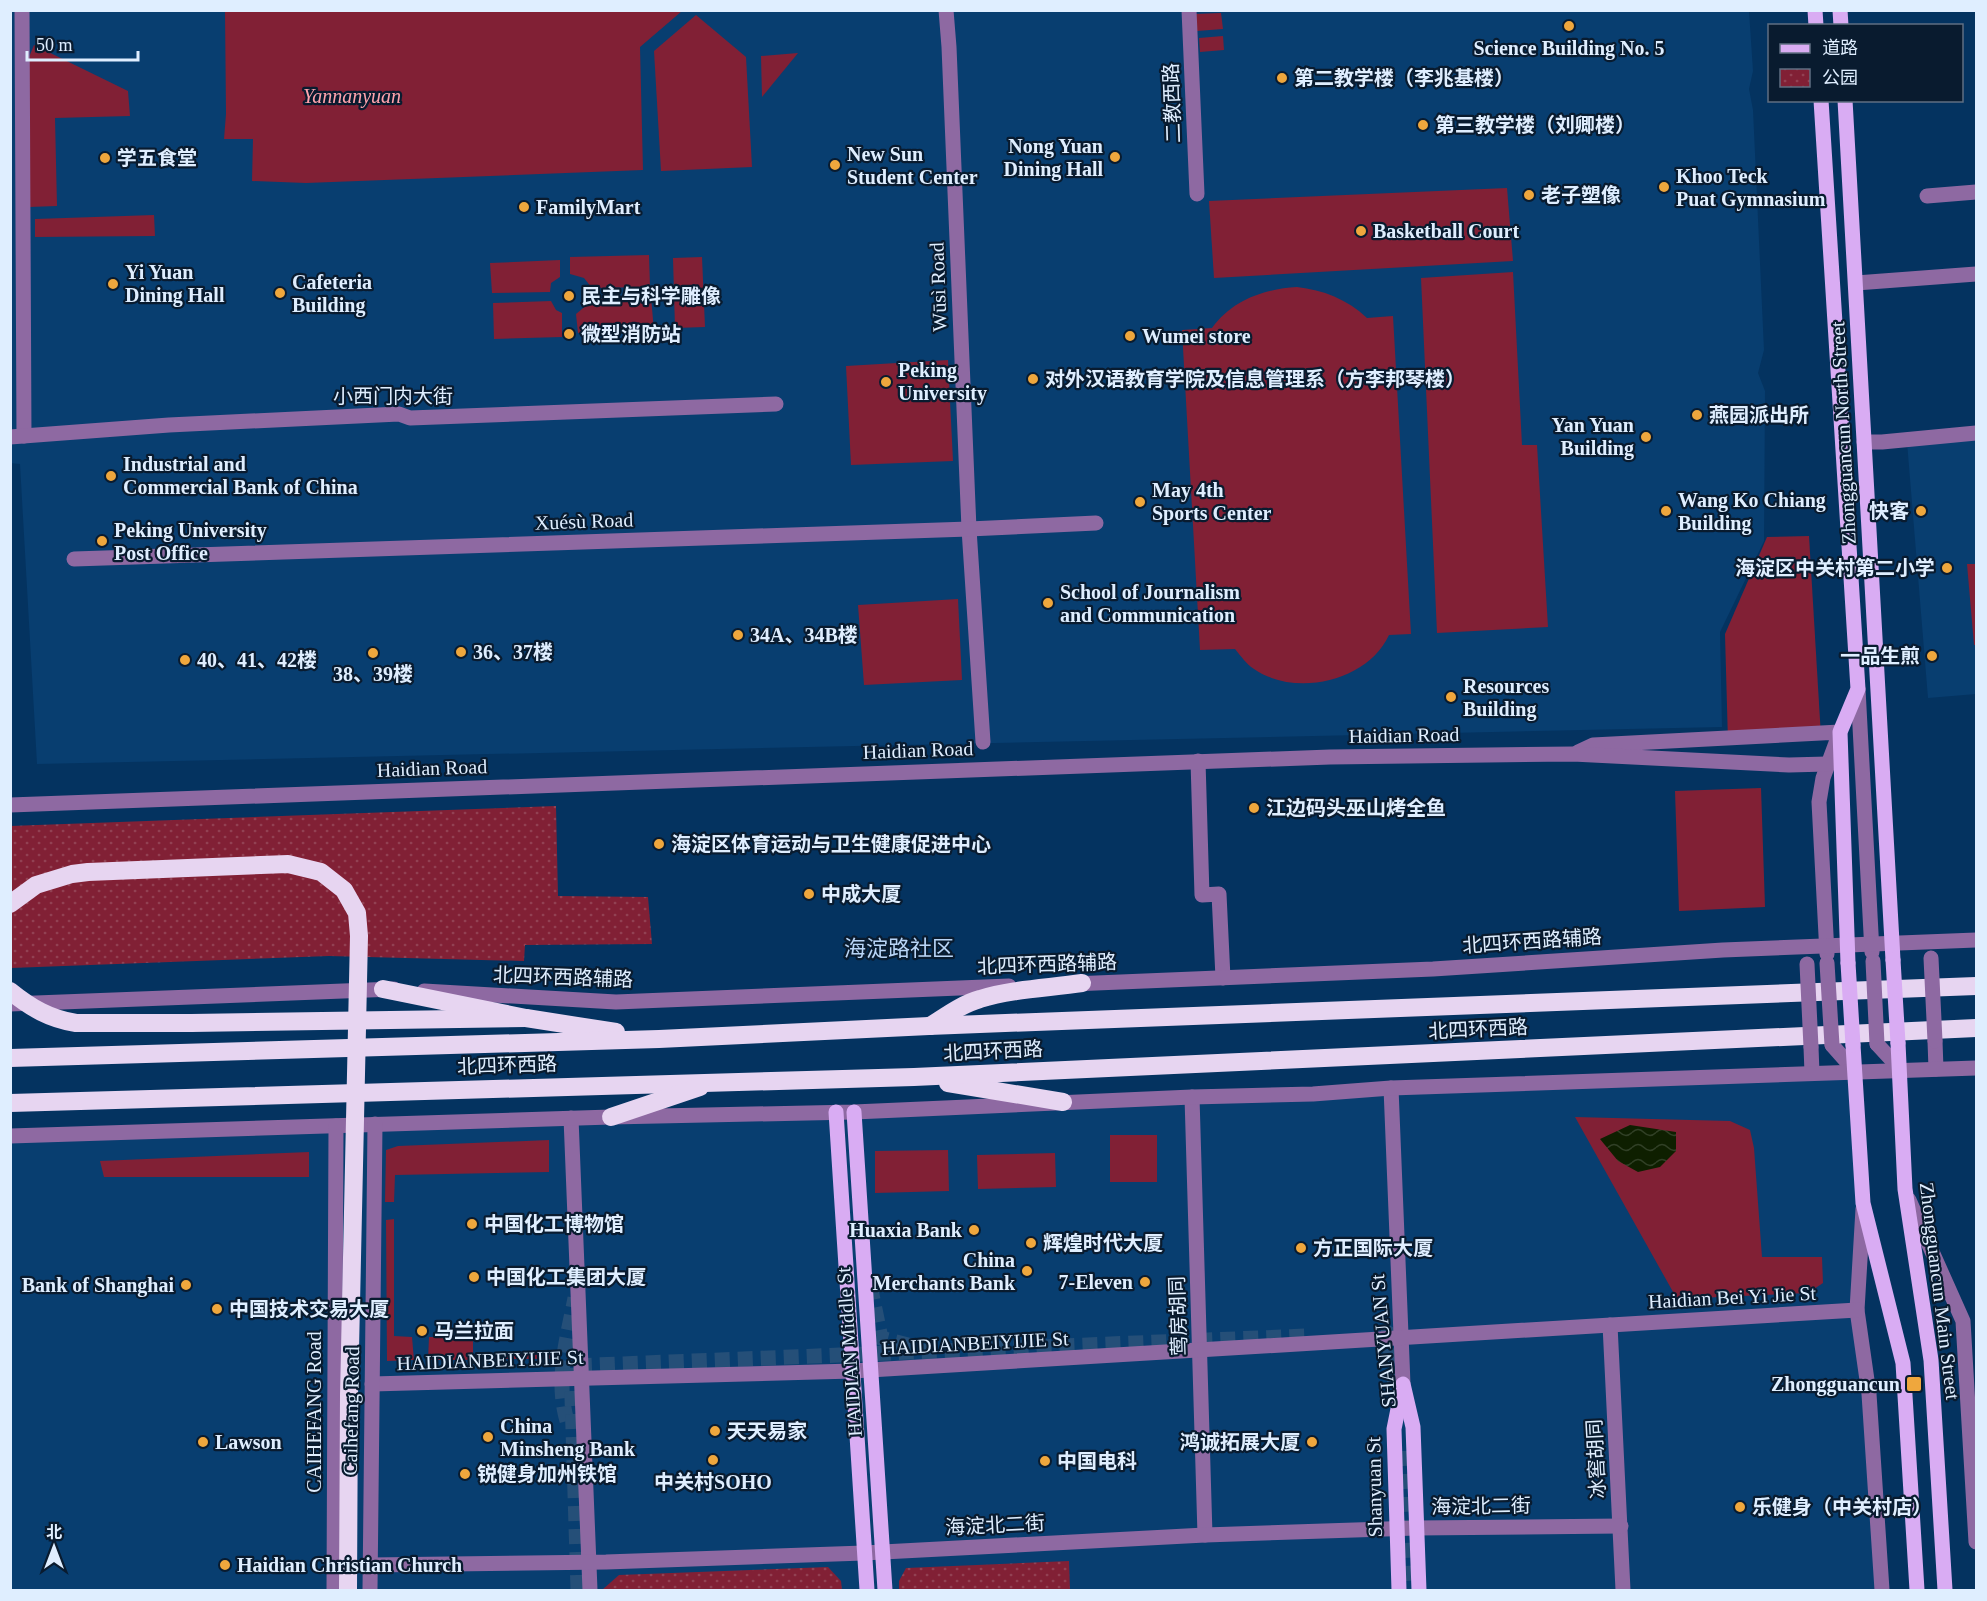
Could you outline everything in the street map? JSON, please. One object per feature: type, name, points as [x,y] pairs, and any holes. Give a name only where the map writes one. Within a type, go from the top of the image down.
[{"type":"highway","points":[[10,904],[36,885],[54,878],[88,872],[288,864],[321,872],[344,890],[357,913],[359,936],[349,1396],[348,1590]]},
{"type":"highway","points":[[929,1026],[979,999],[1082,983]]},
{"type":"highway","name":"北四环西路","points":[[10,1058],[659,1039],[929,1026],[1977,986]]},
{"type":"highway","points":[[383,989],[526,1018],[659,1039]]},
{"type":"highway","points":[[10,991],[36,1010],[62,1021],[76,1023],[526,1018]]},
{"type":"highway","name":"北四环西路","points":[[10,1103],[914,1077],[1977,1028]]},
{"type":"highway","points":[[914,1077],[1063,1102]]},
{"type":"highway","points":[[611,1117],[719,1081]]},
{"type":"main road","name":"Zhongguancun North Street","points":[[1821,102],[1858,689],[1840,732],[1848,963],[1855,1071]]},
{"type":"main road","name":"Zhongguancun North Street","points":[[1845,102],[1898,1043]]},
{"type":"main road","name":"Zhongguancun Main Street","points":[[1898,1043],[1905,1189],[1931,1360],[1945,1590]]},
{"type":"main road","points":[[1855,1071],[1863,1203],[1903,1363],[1917,1590]]},
{"type":"main road","name":"HAIDIAN Middle St","points":[[836,1112],[867,1590]]},
{"type":"main road","name":"HAIDIAN Middle St","points":[[854,1112],[885,1590]]},
{"type":"main road","name":"SHANYUAN St","points":[[1403,1383],[1413,1427],[1419,1590]]},
{"type":"main road","name":"Shanyuan St","points":[[1399,1590],[1394,1429],[1403,1383]]},
{"type":"street","points":[[17,436],[22,10]]},
{"type":"street","name":"Wūsì Road","points":[[946,10],[969,529],[982,742]]},
{"type":"street","name":"二教西路","points":[[1189,10],[1197,194]]},
{"type":"street","points":[[1927,196],[1977,192]]},
{"type":"street","points":[[1856,283],[1977,274]]},
{"type":"street","name":"小西门内大街","points":[[17,436],[169,425],[399,414],[410,418],[489,416],[776,404]]},
{"type":"street","points":[[1864,442],[1977,433]]},
{"type":"street","name":"Xuésù Road","points":[[74,559],[1096,523]]},
{"type":"street","name":"Zhongguancun North Street","points":[[1858,689],[1877,1044],[1900,1069]]},
{"type":"street","points":[[1572,754],[1593,745],[1840,732]]},
{"type":"street","name":"Zhongguancun North Street","points":[[1840,732],[1827,764],[1819,802],[1832,1045],[1855,1071]]},
{"type":"street","name":"Haidian Road","points":[[10,805],[1330,757],[1572,754],[1789,765],[1827,764]]},
{"type":"street","points":[[1198,761],[1202,895],[1219,894],[1223,978]]},
{"type":"street","name":"北四环西路辅路","points":[[10,1004],[383,989],[616,1002],[1433,969],[1806,947],[1977,940]]},
{"type":"street","points":[[1930,942],[1936,1069]]},
{"type":"street","points":[[1806,947],[1812,1073]]},
{"type":"street","points":[[10,1136],[571,1118],[854,1112],[1063,1102],[1313,1094],[1391,1088],[1977,1068]]},
{"type":"street","name":"SHANYUAN St","points":[[1391,1088],[1403,1383]]},
{"type":"street","name":"莺房胡同","points":[[1192,1097],[1206,1535]]},
{"type":"street","points":[[571,1118],[590,1590]]},
{"type":"street","name":"Caihefang Road","points":[[370,1590],[375,1124]]},
{"type":"street","name":"CAIHEFANG Road","points":[[334,1590],[336,1126]]},
{"type":"street","points":[[335,1143],[345,1136],[367,1137],[375,1144]]},
{"type":"street","points":[[1905,1189],[1963,1321],[1977,1542]]},
{"type":"street","points":[[1863,1203],[1857,1310],[1869,1394],[1882,1590]]},
{"type":"street","name":"Haidian Bei Yi Jie St","points":[[1400,1338],[1857,1310]]},
{"type":"street","name":"冰窖胡同","points":[[1610,1325],[1623,1590]]},
{"type":"street","name":"HAIDIANBEIYIJIE St","points":[[372,1384],[853,1371],[1400,1338]]},
{"type":"street","name":"海淀北二街","points":[[370,1565],[590,1563],[864,1553],[1206,1535],[1416,1528],[1621,1526]]},
{"type":"shaded area","name":"Peking University","points":[[10,11],[1749,11],[1753,71],[1749,89],[1753,110],[1764,350],[1758,373],[1765,391],[1764,541],[1720,632],[1722,727],[37,764],[20,464],[10,463]]},
{"type":"shaded area","name":"海淀区中关村第二小学","points":[[1976,436],[1976,694],[1928,698],[1907,442]]},
{"type":"shaded area","points":[[1855,1071],[1863,1203],[1857,1310],[1882,1590],[11,1590],[10,1136]]},
{"type":"green space","name":"Yannanyuan","points":[[225,10],[682,11],[640,47],[643,170],[306,183],[252,181],[253,139],[224,139],[226,114]]},
{"type":"green space","points":[[1221,13],[1223,29],[1197,31],[1195,14]]},
{"type":"green space","points":[[696,15],[746,57],[752,167],[661,171],[654,51]]},
{"type":"green space","points":[[1223,36],[1224,50],[1200,52],[1199,38]]},
{"type":"green space","points":[[34,45],[128,91],[130,116],[55,118],[57,206],[29,207],[27,62]]},
{"type":"green space","points":[[798,53],[762,97],[761,56]]},
{"type":"green space","name":"Basketball Court","points":[[1507,188],[1513,261],[1214,278],[1209,201]]},
{"type":"green space","points":[[154,215],[155,236],[35,237],[35,219]]},
{"type":"green space","points":[[649,255],[650,287],[592,288],[584,278],[570,274],[570,257]]},
{"type":"green space","points":[[702,257],[705,327],[675,328],[673,258]]},
{"type":"green space","points":[[560,260],[560,277],[551,283],[550,292],[492,293],[490,263]]},
{"type":"green space","points":[[1513,272],[1522,445],[1537,445],[1548,627],[1437,633],[1421,278]]},
{"type":"green space","points":[[1297,287],[1334,296],[1367,318],[1393,316],[1411,634],[1389,635],[1379,651],[1365,664],[1348,674],[1310,683],[1271,678],[1251,667],[1235,649],[1200,650],[1182,330],[1212,328],[1220,318],[1239,303],[1261,293]]},
{"type":"green space","points":[[651,297],[654,331],[578,333],[576,314],[594,299]]},
{"type":"green space","points":[[551,301],[556,310],[562,313],[562,337],[494,339],[493,303]]},
{"type":"green space","points":[[948,360],[953,461],[851,465],[846,366]]},
{"type":"green space","points":[[1809,536],[1821,737],[1728,742],[1725,634],[1767,537]]},
{"type":"green space","points":[[1967,564],[1976,564],[1976,645],[1974,645]]},
{"type":"green space","points":[[958,599],[962,680],[864,685],[858,605]]},
{"type":"green space","points":[[1761,788],[1765,907],[1679,911],[1675,791]]},
{"type":"green space","points":[[556,806],[558,896],[648,897],[652,944],[525,945],[524,961],[329,956],[11,968],[10,826]]},
{"type":"green space","points":[[1575,1117],[1730,1121],[1750,1130],[1754,1148],[1762,1257],[1822,1257],[1823,1283],[1808,1293],[1677,1299]]},
{"type":"green space","points":[[1110,1135],[1157,1135],[1157,1182],[1110,1182]]},
{"type":"green space","points":[[549,1140],[549,1172],[395,1175],[394,1202],[385,1202],[386,1150],[398,1146]]},
{"type":"green space","points":[[948,1150],[949,1191],[875,1193],[875,1151]]},
{"type":"green space","points":[[309,1152],[309,1177],[104,1177],[100,1161]]},
{"type":"green space","points":[[1055,1153],[1056,1187],[978,1189],[977,1155]]},
{"type":"green space","points":[[394,1219],[394,1336],[412,1337],[414,1360],[387,1361],[386,1220]]},
{"type":"green space","points":[[429,1337],[473,1337],[473,1360],[428,1360]]},
{"type":"green space","points":[[552,1354],[552,1359],[489,1359],[489,1355]]},
{"type":"green space","points":[[1069,1561],[1070,1590],[899,1590],[899,1581],[906,1568]]},
{"type":"green space","points":[[828,1567],[841,1581],[842,1590],[602,1590],[619,1575]]},
{"type":"water","points":[[1630,1125],[1676,1132],[1676,1151],[1660,1167],[1638,1172],[1618,1161],[1600,1139]]},
{"type":"tunnel","points":[[870,1285],[881,1338],[916,1347]]},
{"type":"tunnel","points":[[567,1421],[562,1374],[575,1298]]},
{"type":"tunnel","points":[[1381,1333],[1388,1333],[1398,1407]]},
{"type":"tunnel","points":[[578,1590],[571,1366],[1306,1336]]},
{"type":"tunnel","points":[[1402,1451],[1408,1590]]},
{"type":"place","name":"Science Building No. 5","points":[[1569,26]]},
{"type":"place","name":"第二教学楼（李兆基楼）","points":[[1282,78]]},
{"type":"place","name":"第三教学楼（刘卿楼）","points":[[1423,125]]},
{"type":"place","name":"Nong Yuan Dining Hall","points":[[1115,157]]},
{"type":"place","name":"学五食堂","points":[[105,158]]},
{"type":"place","name":"New Sun Student Center","points":[[835,165]]},
{"type":"place","name":"Khoo Teck Puat Gymnasium","points":[[1664,187]]},
{"type":"place","name":"老子塑像","points":[[1529,195]]},
{"type":"place","name":"FamilyMart","points":[[524,207]]},
{"type":"place","name":"Basketball Court","points":[[1361,231]]},
{"type":"place","name":"Yi Yuan Dining Hall","points":[[113,284]]},
{"type":"place","name":"Cafeteria Building","points":[[280,293]]},
{"type":"place","name":"民主与科学雕像","points":[[569,296]]},
{"type":"place","name":"微型消防站","points":[[569,334]]},
{"type":"place","name":"Wumei store","points":[[1130,336]]},
{"type":"place","name":"对外汉语教育学院及信息管理系（方李邦琴楼）","points":[[1033,379]]},
{"type":"place","name":"Peking University","points":[[886,382]]},
{"type":"place","name":"燕园派出所","points":[[1697,415]]},
{"type":"place","name":"Yan Yuan Building","points":[[1646,437]]},
{"type":"place","name":"Industrial and Commercial Bank of China","points":[[111,476]]},
{"type":"place","name":"May 4th Sports Center","points":[[1140,502]]},
{"type":"place","name":"Wang Ko Chiang Building","points":[[1666,511]]},
{"type":"place","name":"快客","points":[[1921,511]]},
{"type":"place","name":"Peking University Post Office","points":[[102,541]]},
{"type":"place","name":"海淀区中关村第二小学","points":[[1947,568]]},
{"type":"place","name":"School of Journalism and Communication","points":[[1048,603]]},
{"type":"place","name":"34A、34B楼","points":[[738,635]]},
{"type":"place","name":"36、37楼","points":[[461,652]]},
{"type":"place","name":"38、39楼","points":[[373,653]]},
{"type":"place","name":"一品生煎","points":[[1932,656]]},
{"type":"place","name":"40、41、42楼","points":[[185,660]]},
{"type":"place","name":"Resources Building","points":[[1451,697]]},
{"type":"place","name":"江边码头巫山烤全鱼","points":[[1254,808]]},
{"type":"place","name":"海淀区体育运动与卫生健康促进中心","points":[[659,844]]},
{"type":"place","name":"中成大厦","points":[[809,894]]},
{"type":"place","name":"中国化工博物馆","points":[[472,1224]]},
{"type":"place","name":"Huaxia Bank","points":[[974,1230]]},
{"type":"place","name":"辉煌时代大厦","points":[[1031,1243]]},
{"type":"place","name":"方正国际大厦","points":[[1301,1248]]},
{"type":"place","name":"China Merchants Bank","points":[[1027,1271]]},
{"type":"place","name":"中国化工集团大厦","points":[[474,1277]]},
{"type":"place","name":"7-Eleven","points":[[1145,1282]]},
{"type":"place","name":"Bank of Shanghai","points":[[186,1285]]},
{"type":"place","name":"中国技术交易大厦","points":[[217,1309]]},
{"type":"place","name":"马兰拉面","points":[[422,1331]]},
{"type":"place","name":"Zhongguancun","points":[[1914,1384]]},
{"type":"place","name":"天天易家","points":[[715,1431]]},
{"type":"place","name":"China Minsheng Bank","points":[[488,1437]]},
{"type":"place","name":"Lawson","points":[[203,1442]]},
{"type":"place","name":"鸿诚拓展大厦","points":[[1312,1442]]},
{"type":"place","name":"中关村SOHO","points":[[713,1460]]},
{"type":"place","name":"中国电科","points":[[1045,1461]]},
{"type":"place","name":"锐健身加州铁馆","points":[[465,1474]]},
{"type":"place","name":"乐健身（中关村店）","points":[[1740,1507]]},
{"type":"place","name":"Haidian Christian Church","points":[[225,1565]]},
{"type":"district","name":"海淀路社区","points":[[899,948]]}]
